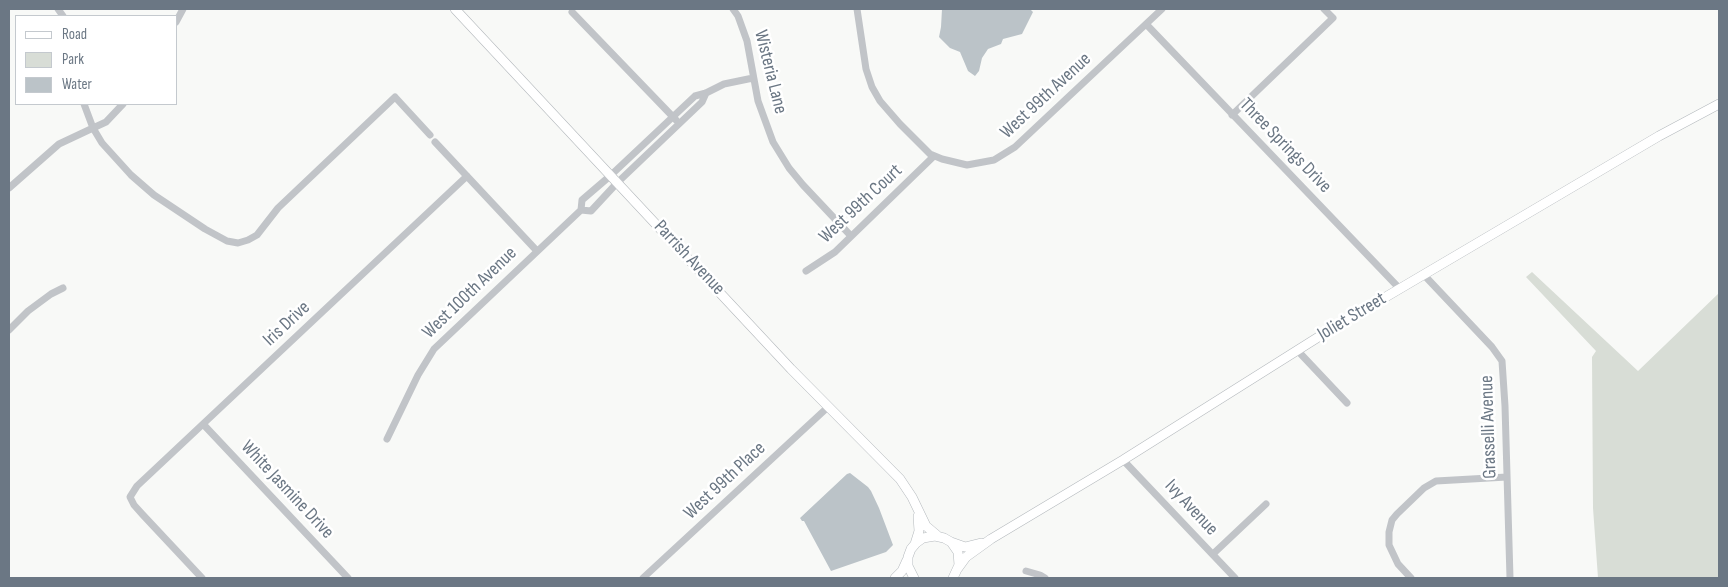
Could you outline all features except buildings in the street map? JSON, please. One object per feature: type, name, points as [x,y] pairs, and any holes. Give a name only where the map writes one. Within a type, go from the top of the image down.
[{"type":"street","name":"Parrish Avenue","points":[[455,9],[828,407],[900,479],[909,491],[929,529],[951,542]]},
{"type":"street","name":"Wisteria Lane","points":[[732,9],[738,16],[747,40],[753,78],[764,121],[783,158],[803,185],[851,236]]},
{"type":"street","points":[[857,9],[866,69],[872,87],[889,112],[916,141],[934,156]]},
{"type":"street","name":"West 99th Avenue","points":[[934,156],[950,162],[968,165],[1002,157],[1022,142],[1162,9]]},
{"type":"street","points":[[1232,115],[1333,18],[1324,9]]},
{"type":"street","points":[[572,12],[680,124]]},
{"type":"street","name":"Three Springs Drive","points":[[1146,24],[1400,289]]},
{"type":"street","name":"West 100th Avenue","points":[[580,210],[590,211],[614,179],[695,96],[724,84],[753,78]]},
{"type":"street","name":"West 100th Avenue","points":[[387,439],[418,375],[434,348],[580,210],[582,200],[614,179],[680,124],[702,102],[706,93]]},
{"type":"street","points":[[84,105],[93,128],[102,143],[125,169],[154,195],[205,229],[227,241],[238,243],[248,240],[257,234],[278,208],[395,97],[430,136]]},
{"type":"street","name":"Joliet Street","points":[[955,575],[966,557],[991,540],[1123,460],[1297,350],[1659,136],[1719,104]]},
{"type":"street","points":[[9,188],[59,144],[106,122],[122,105]]},
{"type":"street","points":[[436,142],[537,251]]},
{"type":"street","name":"West 99th Court","points":[[806,271],[828,257],[934,156]]},
{"type":"street","name":"Iris Drive","points":[[202,578],[134,505],[130,497],[137,486],[467,176]]},
{"type":"street","name":"Grasselli Avenue","points":[[1424,274],[1492,346],[1502,361],[1510,578]]},
{"type":"street","points":[[9,330],[51,294],[63,288]]},
{"type":"street","points":[[1297,350],[1347,403]]},
{"type":"street","name":"West 99th Place","points":[[643,578],[828,407]]},
{"type":"street","name":"White Jasmine Drive","points":[[203,424],[348,578]]},
{"type":"street","name":"Ivy Avenue","points":[[1123,460],[1235,578]]},
{"type":"street","points":[[1411,578],[1398,564],[1389,545],[1389,532],[1392,520],[1396,514],[1424,488],[1436,481],[1507,477]]},
{"type":"street","points":[[1212,554],[1266,504]]},
{"type":"street","name":"Parrish Avenue","points":[[895,578],[902,571],[919,531],[918,510]]},
{"type":"street","points":[[913,546],[923,538],[940,536]]},
{"type":"street","name":"Joliet Street","points":[[951,542],[967,547],[991,540]]},
{"type":"street","points":[[951,542],[959,556],[955,575]]},
{"type":"street","points":[[908,557],[910,570],[914,578]]},
{"type":"street","points":[[1026,571],[1045,578]]},
{"type":"green space","points":[[1532,272],[1638,371],[1719,293],[1719,578],[1598,578],[1593,508],[1592,357],[1596,351],[1526,277]]},
{"type":"water","points":[[942,9],[1030,9],[1033,12],[1022,34],[1003,39],[1001,44],[988,49],[982,58],[979,71],[975,76],[968,71],[960,52],[950,48],[939,37]]},
{"type":"water","points":[[850,473],[871,491],[893,545],[886,552],[831,571],[804,521],[800,518]]}]
